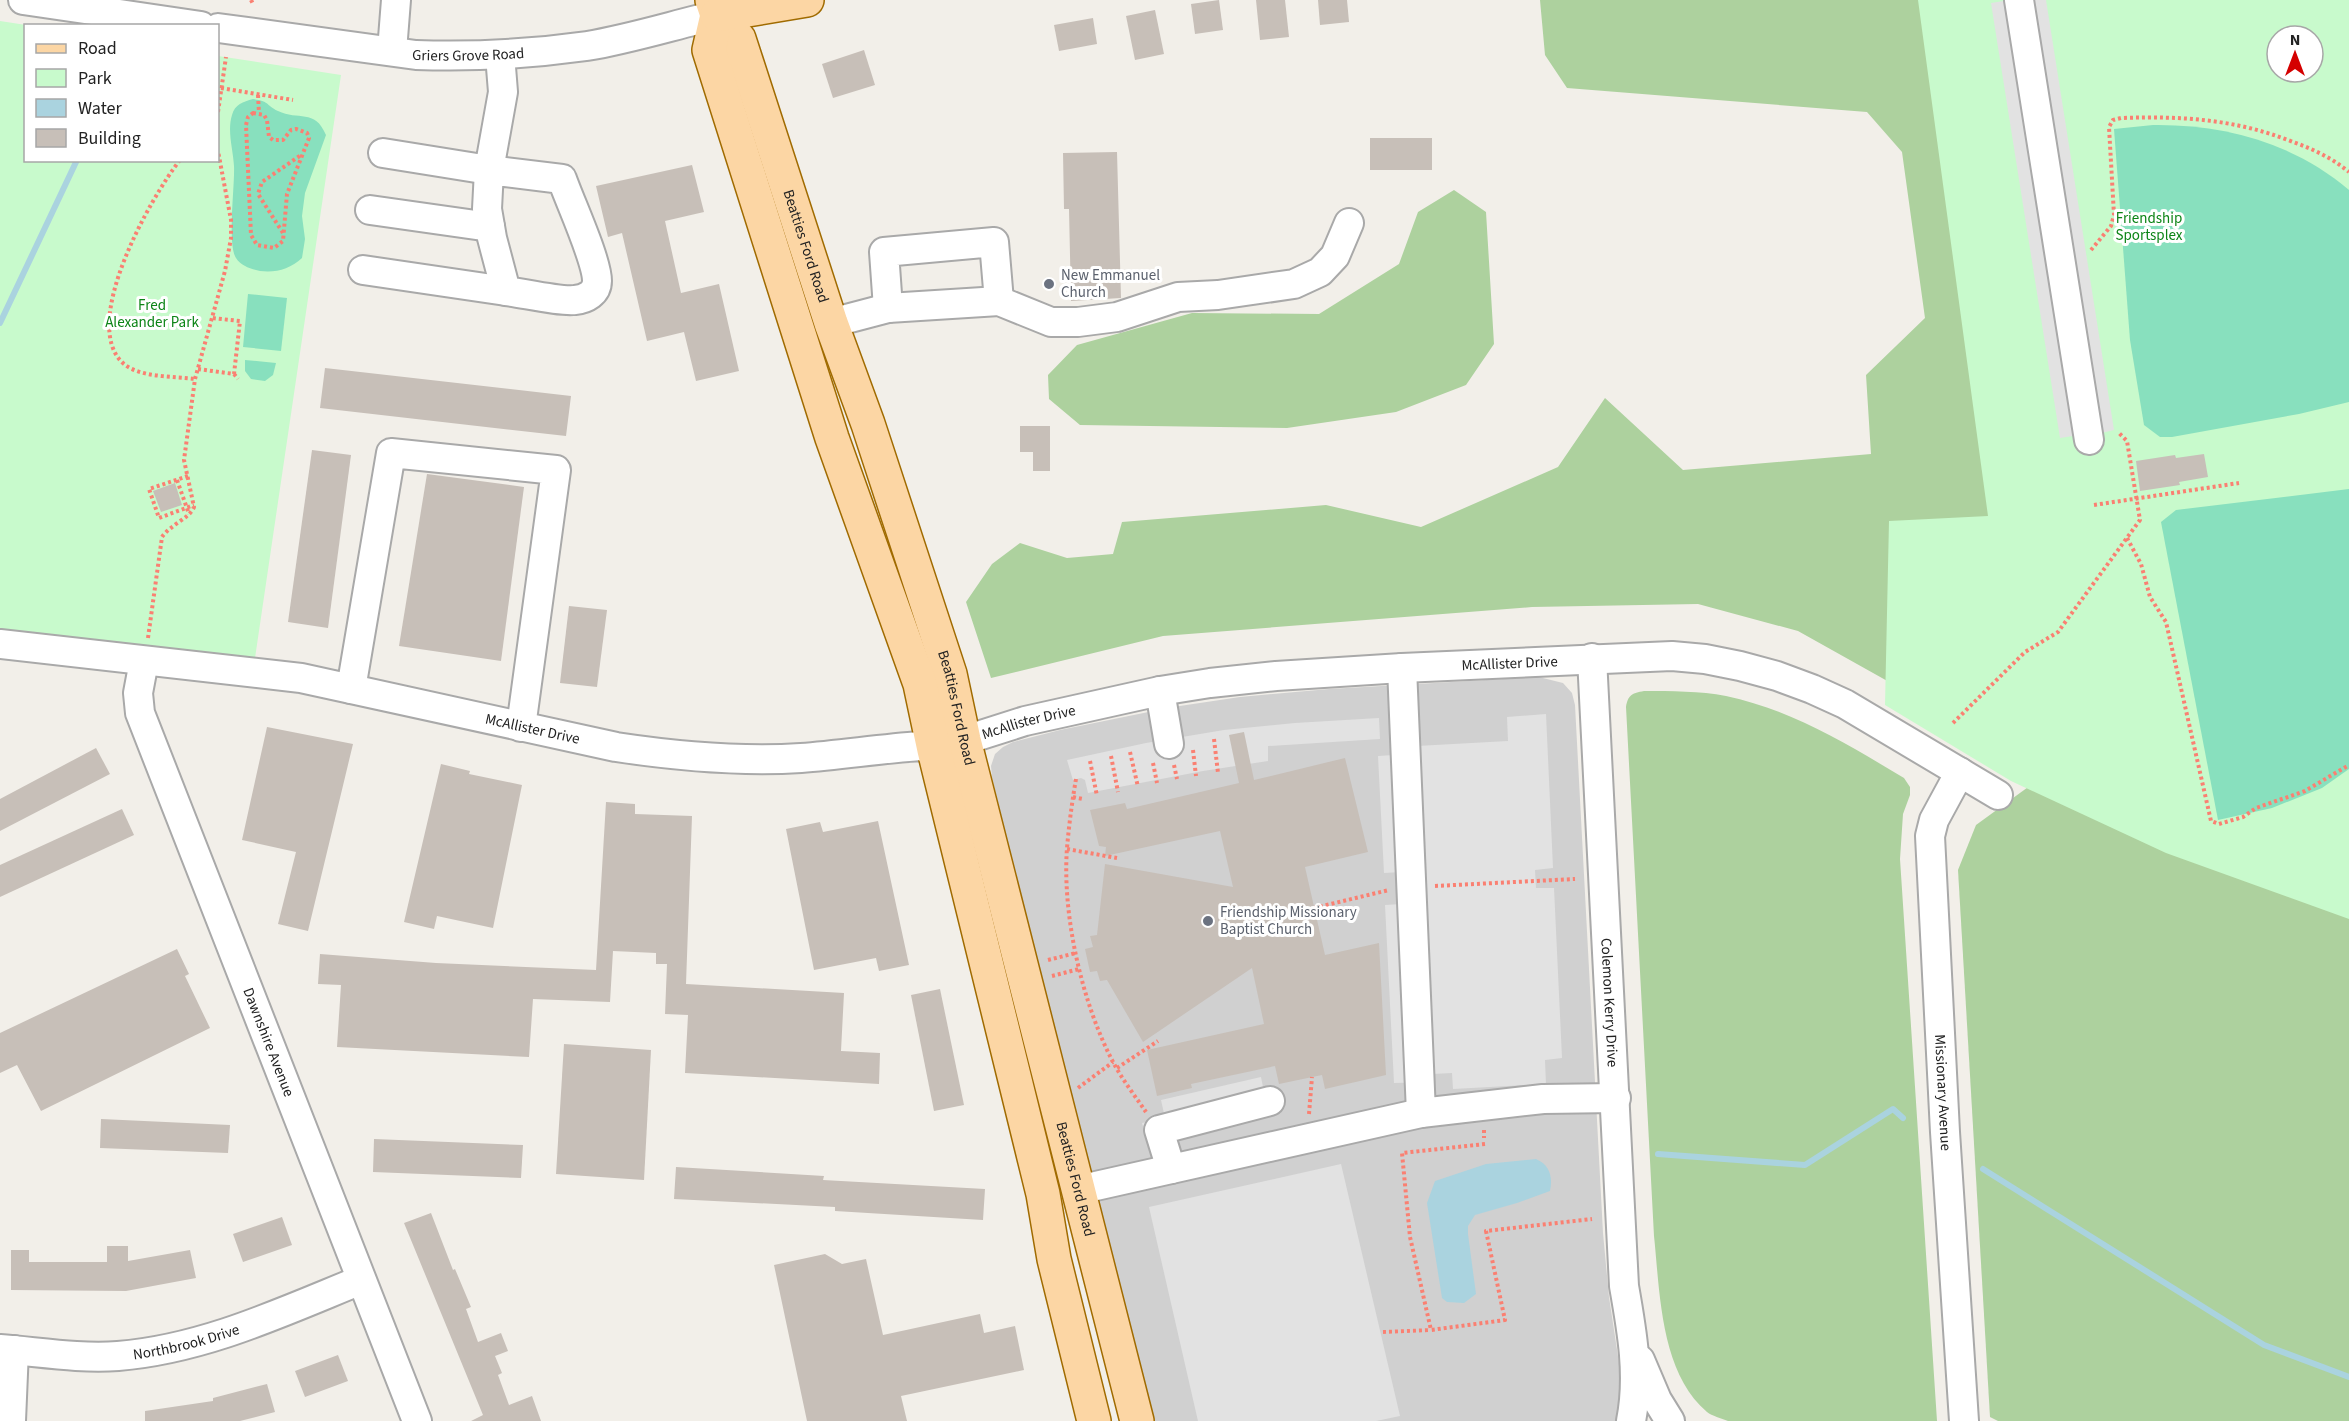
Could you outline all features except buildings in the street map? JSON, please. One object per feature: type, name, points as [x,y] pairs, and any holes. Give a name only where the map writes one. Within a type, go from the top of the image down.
[{"type":"main road","points":[[715,7],[807,0]]},
{"type":"main road","name":"Beatties Ford Road","points":[[715,7],[739,39],[831,324],[868,424],[950,674],[949,745],[1043,1194],[1054,1259],[1094,1421]]},
{"type":"main road","name":"Beatties Ford Road","points":[[715,7],[709,50],[832,438],[920,684],[949,745],[1078,1190],[1137,1421]]},
{"type":"street","points":[[23,0],[187,24]]},
{"type":"street","points":[[392,51],[396,0]]},
{"type":"street","points":[[2019,0],[2089,440]]},
{"type":"street","name":"Griers Grove Road","points":[[219,28],[392,51],[450,56],[500,55],[589,45],[715,7]]},
{"type":"street","points":[[500,55],[502,99],[489,170],[488,209],[490,227],[506,291]]},
{"type":"street","points":[[363,270],[574,301],[588,297],[595,289],[597,280],[591,256],[562,179],[383,153]]},
{"type":"street","points":[[370,210],[490,227]]},
{"type":"street","points":[[831,324],[888,308],[999,301],[1051,322],[1078,322],[1117,317],[1178,297],[1218,296],[1294,284],[1320,272],[1335,256],[1350,223]]},
{"type":"street","points":[[888,308],[884,252],[994,242],[999,301]]},
{"type":"street","points":[[351,689],[391,453],[556,470],[521,727]]},
{"type":"street","name":"McAllister Drive","points":[[0,644],[145,654],[301,678],[616,747],[712,757],[800,758],[949,745],[1025,721],[1160,691],[1276,676],[1592,658],[1672,656],[1705,659],[1777,676],[1845,704],[1998,795]]},
{"type":"street","name":"Dawnshire Avenue","points":[[145,654],[138,693],[140,713],[417,1421]]},
{"type":"street","name":"Colemon Kerry Drive","points":[[1592,658],[1624,1286],[1634,1347],[1635,1384],[1631,1421]]},
{"type":"street","points":[[1402,668],[1421,1113]]},
{"type":"street","points":[[1160,691],[1181,742]]},
{"type":"street","name":"Missionary Avenue","points":[[1960,772],[1938,811],[1930,837],[1945,1132],[1964,1421]]},
{"type":"street","points":[[1078,1190],[1421,1113],[1543,1100],[1616,1098]]},
{"type":"street","points":[[1171,1168],[1159,1130],[1270,1101]]},
{"type":"street","name":"Northbrook Drive","points":[[7,1350],[94,1356],[161,1351],[241,1328],[361,1280]]},
{"type":"street","name":"Colemon Kerry Drive","points":[[1634,1347],[1651,1387],[1670,1421]]},
{"type":"street","points":[[7,1350],[11,1421]]},
{"type":"path","points":[[219,104],[226,57]]},
{"type":"path","points":[[221,88],[293,100]]},
{"type":"path","points":[[258,94],[259,113]]},
{"type":"path","points":[[253,113],[259,113],[267,120],[269,137],[273,140],[283,140],[291,130],[296,129],[308,133],[309,138],[287,194],[283,241],[274,248],[257,245],[251,236],[246,125],[248,117],[253,113]]},
{"type":"path","points":[[2091,250],[2111,226],[2114,215],[2109,127],[2113,120],[2191,118],[2226,122],[2269,133],[2309,148],[2349,172]]},
{"type":"path","points":[[283,234],[261,200],[258,194],[259,188],[262,182],[301,154]]},
{"type":"path","points":[[145,654],[160,545],[166,531],[189,514],[194,506],[184,460],[195,379],[225,271],[231,238],[231,220],[219,156]]},
{"type":"path","points":[[179,162],[148,209],[126,257],[112,302],[111,341],[118,358],[126,366],[136,370],[195,379]]},
{"type":"path","points":[[212,318],[240,321],[234,374]]},
{"type":"path","points":[[198,369],[234,374],[238,379]]},
{"type":"path","points":[[1953,723],[2025,652],[2058,632],[2140,520],[2127,441],[2119,433]]},
{"type":"path","points":[[188,476],[149,489],[159,518],[194,506]]},
{"type":"path","points":[[177,480],[189,514]]},
{"type":"path","points":[[2094,506],[2239,483]]},
{"type":"path","points":[[171,514],[175,523]]},
{"type":"path","points":[[2127,538],[2141,564],[2150,597],[2166,622],[2211,821],[2219,824],[2234,820],[2256,808],[2305,791],[2349,765]]},
{"type":"path","points":[[1214,739],[1218,773]]},
{"type":"path","points":[[1181,742],[1196,776]]},
{"type":"path","points":[[1130,752],[1138,787]]},
{"type":"path","points":[[1111,756],[1118,792]]},
{"type":"path","points":[[1090,761],[1097,796]]},
{"type":"path","points":[[1076,779],[1067,849],[1069,902],[1079,969],[1086,994],[1113,1062],[1152,1122]]},
{"type":"path","points":[[1073,797],[1083,799]]},
{"type":"path","points":[[1067,849],[1118,858]]},
{"type":"path","points":[[1314,908],[1402,887],[1575,879]]},
{"type":"path","points":[[1048,960],[1076,953]]},
{"type":"path","points":[[1052,976],[1079,969]]},
{"type":"path","points":[[1117,1068],[1158,1041]]},
{"type":"path","points":[[1077,1088],[1113,1062]]},
{"type":"path","points":[[1308,1117],[1312,1077]]},
{"type":"path","points":[[1431,1330],[1410,1237],[1402,1153],[1485,1141],[1484,1129]]},
{"type":"path","points":[[1383,1332],[1431,1330],[1505,1320],[1486,1231],[1592,1219]]},
{"type":"shaded area","points":[[2010,0],[2046,0],[2114,430],[2077,439],[2073,436],[2060,438],[1991,3]]},
{"type":"shaded area","points":[[1539,677],[1563,683],[1572,693],[1575,705],[1603,1233],[1609,1297],[1621,1376],[1620,1421],[1146,1421],[992,777],[991,766],[995,754],[1013,742],[1060,730],[1173,707],[1240,697],[1329,689]]},
{"type":"shaded area","points":[[1546,714],[1553,868],[1535,870],[1536,888],[1554,888],[1562,1058],[1545,1060],[1546,1084],[1453,1089],[1452,1073],[1432,1074],[1432,1082],[1394,1083],[1385,905],[1402,904],[1401,872],[1384,873],[1378,756],[1393,755],[1417,746],[1508,741],[1507,717]]},
{"type":"shaded area","points":[[1379,718],[1380,739],[1268,746],[1268,761],[1088,793],[1085,780],[1081,778],[1073,780],[1067,760],[1146,743],[1224,730]]},
{"type":"shaded area","points":[[1261,1077],[1264,1092],[1275,1093],[1281,1113],[1179,1138],[1174,1148],[1151,1154],[1142,1123],[1165,1118],[1161,1100]]},
{"type":"shaded area","points":[[1341,1164],[1400,1416],[1376,1421],[1198,1421],[1149,1207]]},
{"type":"green space","points":[[1540,0],[1977,0],[2050,459],[1907,692],[1798,631],[1698,604],[1532,607],[1163,636],[991,678],[966,602],[992,564],[1020,543],[1067,558],[1113,554],[1122,522],[1326,505],[1421,527],[1558,467],[1605,398],[1683,470],[1871,454],[1866,375],[1925,318],[1902,152],[1867,112],[1567,88],[1545,55]]},
{"type":"green space","name":"Friendship Sportsplex","points":[[1918,0],[2349,0],[2349,919],[2166,853],[2011,781],[1885,705],[1889,521],[1988,516]]},
{"type":"green space","name":"Fred Alexander Park","points":[[0,21],[24,25],[24,162],[219,162],[219,56],[341,75],[255,658],[0,630]]},
{"type":"green space","points":[[253,99],[265,102],[285,114],[311,118],[317,121],[326,135],[305,193],[302,216],[305,239],[302,258],[288,267],[272,271],[246,267],[236,258],[233,251],[234,166],[230,134],[231,121],[233,111],[237,106]]},
{"type":"green space","points":[[2153,125],[2206,128],[2257,139],[2305,160],[2349,190],[2349,402],[2299,414],[2172,437],[2160,437],[2144,425],[2130,340],[2114,129]]},
{"type":"green space","points":[[1454,190],[1486,212],[1494,344],[1466,385],[1396,412],[1287,428],[1080,425],[1049,399],[1048,375],[1077,345],[1192,313],[1319,314],[1399,264],[1418,212]]},
{"type":"green space","points":[[248,294],[287,298],[281,351],[243,347]]},
{"type":"green space","points":[[245,360],[276,363],[273,375],[265,381],[251,379],[245,371]]},
{"type":"green space","points":[[2349,489],[2349,769],[2322,788],[2272,808],[2218,820],[2161,522],[2176,510]]},
{"type":"green space","points":[[1644,691],[1716,694],[1774,710],[1861,753],[1904,778],[1910,787],[1910,795],[1903,814],[1900,859],[1937,1421],[1728,1421],[1707,1412],[1691,1395],[1671,1354],[1661,1306],[1654,1236],[1626,707],[1631,695]]},
{"type":"green space","points":[[2053,769],[2349,899],[2349,1421],[1998,1421],[1990,1417],[1958,870],[1976,825]]},
{"type":"water","points":[[1536,1159],[1545,1165],[1549,1172],[1550,1191],[1475,1215],[1468,1226],[1468,1234],[1476,1294],[1464,1303],[1447,1302],[1442,1298],[1427,1203],[1435,1181],[1486,1164]]},
{"type":"waterway","points":[[0,323],[76,162]]},
{"type":"waterway","points":[[1658,1154],[1805,1165],[1893,1109],[1903,1118]]},
{"type":"waterway","points":[[1983,1169],[2264,1345],[2349,1377]]},
{"type":"place","name":"New Emmanuel Church","points":[[1049,284]]},
{"type":"place","name":"Friendship Missionary Baptist Church","points":[[1208,921]]}]
